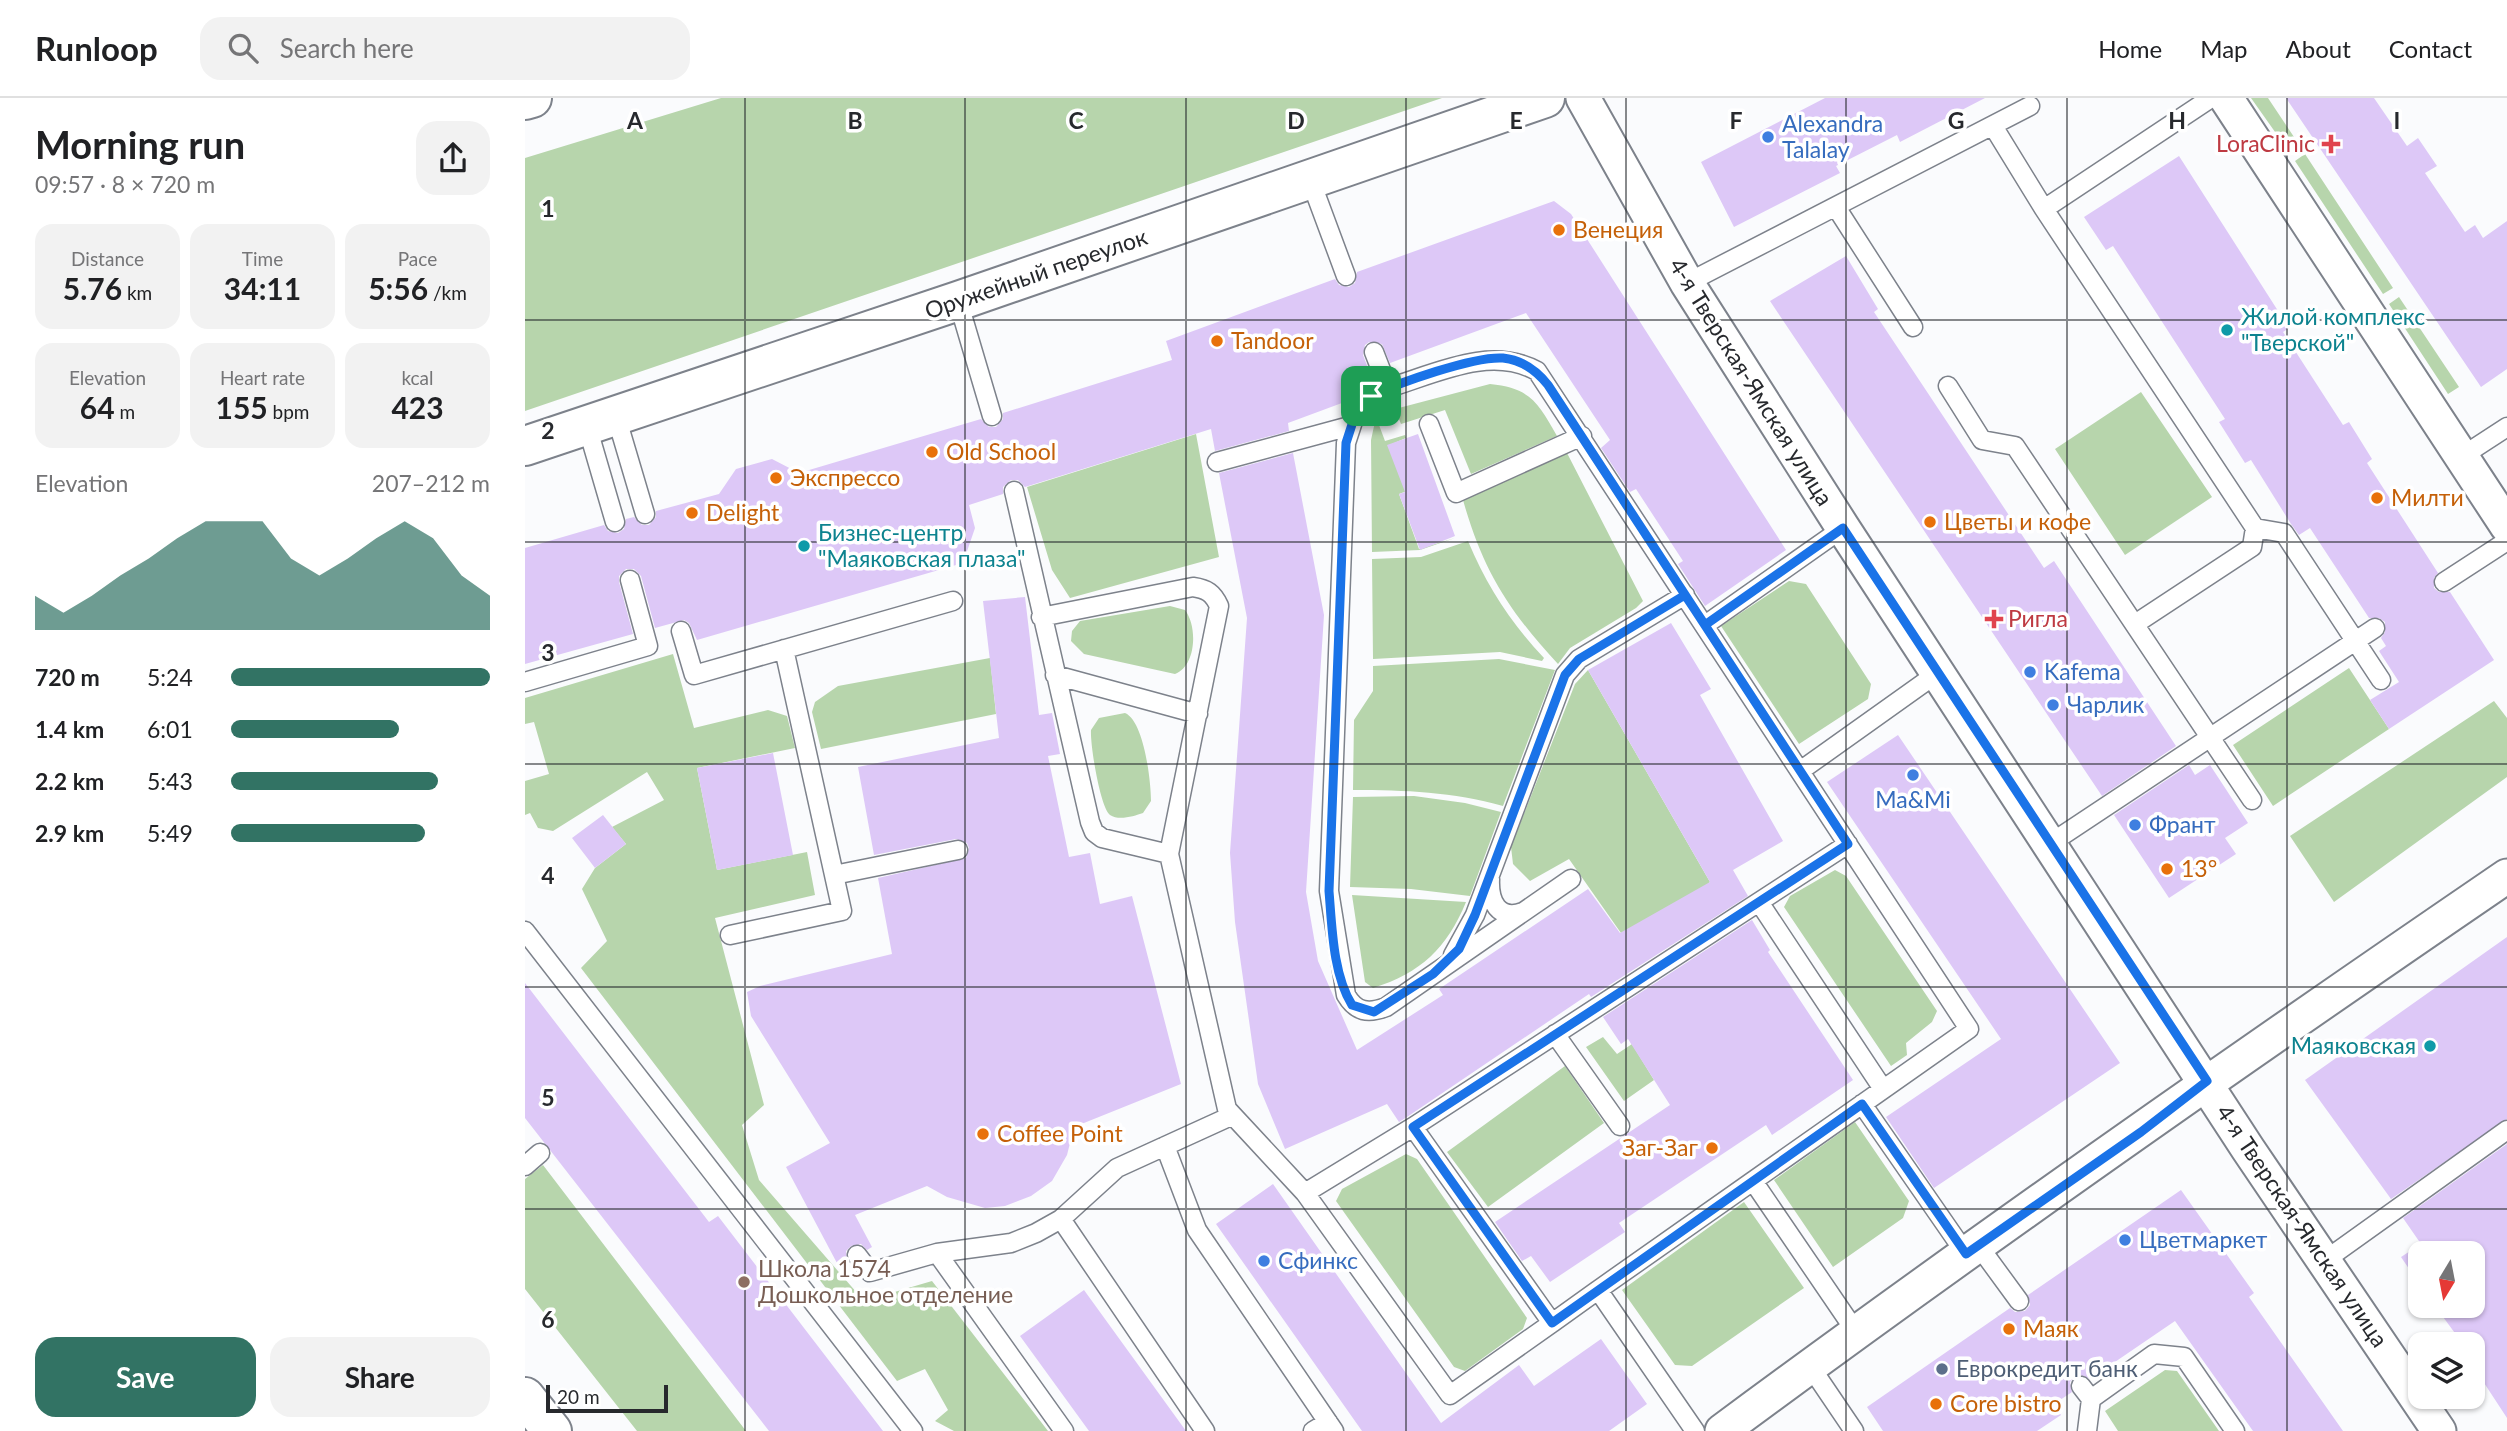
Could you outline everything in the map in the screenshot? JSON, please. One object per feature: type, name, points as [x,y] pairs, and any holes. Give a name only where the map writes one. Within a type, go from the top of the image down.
[{"type":"main road","points":[[525,100],[532,98]]},
{"type":"main road","name":"Оружейный переулок","points":[[525,446],[958,301],[1545,98]]},
{"type":"main road","points":[[525,1397],[552,1431]]},
{"type":"street","name":"4-я Тверская-Ямская улица","points":[[1583,98],[1687,283],[1843,528],[2207,1081],[2248,1149],[2439,1431]]},
{"type":"street","points":[[2226,98],[2464,456],[2507,526]]},
{"type":"street","points":[[1722,1431],[1856,1332],[2141,1132],[2207,1081],[2507,876]]},
{"type":"lane","points":[[2044,209],[2211,98]]},
{"type":"lane","points":[[1687,283],[2030,106]]},
{"type":"lane","points":[[1993,126],[2044,209],[2255,528],[2252,547],[2135,624]]},
{"type":"lane","points":[[1310,179],[1346,276]]},
{"type":"lane","points":[[1836,207],[1913,327]]},
{"type":"lane","points":[[958,301],[992,416]]},
{"type":"lane","points":[[1374,352],[1388,388]]},
{"type":"lane","points":[[1041,617],[1193,587],[1205,589],[1214,596],[1219,606],[1169,854],[1231,1116],[1305,1193],[1450,1395],[1969,1029],[1548,385],[1537,371],[1522,363],[1503,358],[1483,360],[1388,388],[1357,409],[1346,443],[1329,891],[1332,924],[1346,995],[1352,1005],[1362,1010],[1374,1012],[1386,1007],[1571,879]]},
{"type":"lane","points":[[1948,386],[1982,440],[2015,446],[2252,800]]},
{"type":"lane","points":[[601,421],[645,514]]},
{"type":"lane","points":[[601,421],[615,522]]},
{"type":"lane","points":[[1429,424],[1456,493],[1581,436]]},
{"type":"lane","points":[[1217,462],[1350,426]]},
{"type":"lane","points":[[2464,456],[2507,427]]},
{"type":"lane","points":[[1014,491],[1086,811],[1094,832],[1113,841],[1169,854]]},
{"type":"lane","points":[[1705,625],[1843,528]]},
{"type":"lane","points":[[2255,528],[2284,533],[2381,680]]},
{"type":"lane","points":[[2444,582],[2507,541]]},
{"type":"lane","points":[[525,682],[648,646],[630,580]]},
{"type":"lane","points":[[1433,974],[1459,949],[1467,935],[1565,675],[1579,659],[1685,595]]},
{"type":"lane","points":[[681,631],[694,675],[953,601]]},
{"type":"lane","points":[[2051,843],[2375,628]]},
{"type":"lane","points":[[730,935],[842,911],[784,649]]},
{"type":"lane","points":[[1800,771],[1939,672]]},
{"type":"lane","points":[[1055,675],[1198,714]]},
{"type":"lane","points":[[1305,1193],[1413,1127],[1848,844]]},
{"type":"lane","points":[[834,875],[958,850]]},
{"type":"lane","points":[[1493,869],[1490,891],[1497,909],[1511,915],[1525,911]]},
{"type":"lane","points":[[1759,902],[1883,1089]]},
{"type":"lane","points":[[525,931],[913,1431]]},
{"type":"lane","points":[[1555,1034],[1620,1126]]},
{"type":"lane","points":[[1862,1104],[1972,1250],[2019,1301]]},
{"type":"lane","points":[[857,1255],[870,1272],[937,1252],[1011,1243],[1061,1219],[1117,1168],[1231,1116]]},
{"type":"lane","points":[[1413,1127],[1552,1323]]},
{"type":"lane","points":[[2325,1261],[2507,1130]]},
{"type":"lane","points":[[1165,1146],[1197,1230],[1325,1428]]},
{"type":"lane","points":[[525,1166],[540,1153]]},
{"type":"lane","points":[[1753,1181],[1856,1332]]},
{"type":"lane","points":[[1061,1219],[1205,1431]]},
{"type":"lane","points":[[937,1252],[1064,1431]]},
{"type":"lane","points":[[1598,1290],[1695,1431]]},
{"type":"lane","points":[[2087,1431],[2086,1392],[2154,1354],[2184,1357],[2235,1431]]},
{"type":"lane","points":[[1810,1366],[1854,1431]]},
{"type":"green space","points":[[721,98],[1442,98],[525,411],[525,158]]},
{"type":"green space","points":[[2251,98],[2268,98],[2300,146],[2290,153]]},
{"type":"green space","points":[[2305,154],[2393,288],[2383,294],[2295,161]]},
{"type":"green space","points":[[2399,297],[2459,387],[2448,394],[2389,304]]},
{"type":"green space","points":[[1490,384],[1524,393],[1538,406],[1557,436],[1471,474],[1445,410],[1401,424],[1395,409]]},
{"type":"green space","points":[[2141,392],[2212,497],[2125,555],[2055,449]]},
{"type":"green space","points":[[1376,417],[1385,441],[1405,435],[1406,438],[1392,444],[1434,481],[1399,494],[1419,549],[1455,538],[1420,550],[1372,552],[1371,440]]},
{"type":"green space","points":[[1196,434],[1219,557],[1070,598],[1052,570],[1027,487]]},
{"type":"green space","points":[[1567,453],[1643,601],[1570,648],[1558,664],[1525,626],[1500,589],[1479,548],[1463,500]]},
{"type":"green space","points":[[1468,541],[1500,603],[1544,658],[1542,661],[1500,652],[1373,659],[1372,559],[1421,557]]},
{"type":"green space","points":[[1789,581],[1806,584],[1871,684],[1868,699],[1799,744],[1721,626]]},
{"type":"green space","points":[[1170,606],[1185,610],[1193,636],[1191,655],[1182,670],[1175,674],[1084,654],[1071,641],[1072,631],[1080,621]]},
{"type":"green space","points":[[673,654],[694,728],[768,710],[787,716],[795,748],[697,768],[717,870],[807,852],[815,895],[715,918],[764,1105],[742,1125],[759,1180],[864,1301],[932,1281],[1048,1431],[954,1431],[935,1421],[948,1410],[925,1369],[897,1381],[581,968],[607,941],[582,889],[595,868],[626,844],[612,827],[664,800],[647,772],[553,831],[538,828],[530,813],[525,815],[525,781],[549,774],[534,722],[525,724],[525,698]]},
{"type":"green space","points":[[990,658],[996,714],[821,749],[812,712],[815,702],[838,686]]},
{"type":"green space","points":[[1499,659],[1555,670],[1503,806],[1429,793],[1353,790],[1354,720],[1373,691],[1373,666]]},
{"type":"green space","points":[[2349,668],[2389,729],[2273,806],[2233,745]]},
{"type":"green space","points":[[1588,670],[1710,882],[1635,953],[1569,859],[1530,881],[1513,864],[1511,847],[1575,684]]},
{"type":"green space","points":[[2494,701],[2507,718],[2507,777],[2334,902],[2290,836]]},
{"type":"green space","points":[[1125,713],[1132,718],[1142,739],[1151,801],[1143,813],[1118,818],[1106,810],[1099,788],[1091,730],[1099,718]]},
{"type":"green space","points":[[1414,796],[1465,803],[1501,812],[1470,896],[1411,889],[1350,887],[1353,797]]},
{"type":"green space","points":[[1835,870],[1846,876],[1937,1011],[1932,1022],[1906,1043],[1907,1055],[1891,1066],[1784,907],[1790,896]]},
{"type":"green space","points":[[1352,895],[1466,902],[1450,933],[1430,957],[1405,975],[1373,988],[1365,982]]},
{"type":"green space","points":[[1603,1037],[1617,1054],[1632,1044],[1654,1080],[1624,1101],[1586,1047]]},
{"type":"green space","points":[[1565,1066],[1604,1123],[1488,1207],[1447,1152]]},
{"type":"green space","points":[[1855,1122],[1909,1201],[1903,1218],[1833,1267],[1774,1180]]},
{"type":"green space","points":[[1406,1154],[1417,1159],[1527,1318],[1523,1329],[1465,1371],[1454,1367],[1336,1201],[1342,1189]]},
{"type":"green space","points":[[543,1165],[746,1431],[637,1431],[525,1289],[525,1179]]},
{"type":"green space","points":[[1744,1202],[1804,1288],[1692,1366],[1675,1365],[1622,1290]]},
{"type":"green space","points":[[2165,1370],[2177,1371],[2219,1431],[2118,1431],[2105,1411]]},
{"type":"building","points":[[1825,98],[1985,98],[1900,142],[1897,135],[1836,166],[1840,173],[1734,227],[1701,162]]},
{"type":"building","points":[[2286,98],[2374,98],[2407,146],[2418,138],[2437,166],[2425,173],[2465,232],[2475,225],[2483,238],[2507,221],[2507,369],[2481,387]]},
{"type":"building","name":"Жилой комплекс \"Тверской\"","points":[[2179,156],[2289,328],[2283,332],[2343,425],[2349,422],[2372,459],[2367,463],[2438,573],[2434,578],[2434,588],[2439,592],[2450,592],[2494,660],[2389,729],[2370,700],[2399,682],[2379,651],[2386,646],[2381,638],[2385,632],[2385,622],[2379,618],[2369,618],[2310,528],[2299,535],[2251,460],[2245,463],[2219,422],[2225,419],[2113,246],[2106,250],[2084,217]]},
{"type":"building","points":[[1554,201],[1571,214],[1786,550],[1705,606],[1678,564],[1683,561],[1636,489],[1630,492],[1601,448],[1610,440],[1526,313],[1390,363],[1382,344],[1369,342],[1365,345],[1363,355],[1374,384],[1350,400],[1288,423],[1289,431],[1215,451],[1211,429],[1025,487],[1018,480],[1011,480],[1003,487],[1003,494],[969,505],[975,528],[963,563],[697,640],[689,623],[684,620],[655,628],[641,576],[634,569],[626,569],[619,576],[619,582],[633,634],[525,664],[525,548],[604,525],[608,531],[618,533],[624,529],[626,519],[634,517],[642,525],[649,525],[656,517],[656,511],[719,494],[736,469],[772,459],[799,473],[981,419],[989,427],[996,427],[1003,419],[1003,413],[1172,360],[1166,341],[1335,279],[1339,285],[1349,287],[1355,283],[1357,272]]},
{"type":"building","points":[[1846,256],[1878,309],[1874,312],[2044,568],[2054,561],[2176,746],[2102,796],[1770,301]]},
{"type":"building","points":[[1418,434],[1455,536],[1420,550],[1399,494],[1405,492],[1387,445]]},
{"type":"building","points":[[1293,453],[1324,615],[1306,892],[1318,961],[1357,1050],[1443,995],[1439,989],[1588,889],[1620,933],[1710,882],[1588,670],[1671,623],[1711,689],[1700,695],[1783,841],[1733,870],[1748,896],[1591,997],[1589,994],[1399,1122],[1387,1104],[1285,1149],[1258,1084],[1235,922],[1230,853],[1247,618],[1219,473]]},
{"type":"building","points":[[1025,597],[1039,715],[1052,713],[1060,754],[1048,756],[1069,857],[1090,853],[1100,904],[1132,896],[1181,1084],[1074,1127],[1067,1155],[1052,1181],[1031,1196],[1005,1206],[985,1208],[947,1197],[927,1186],[855,1215],[872,1247],[867,1250],[861,1244],[851,1246],[846,1251],[847,1260],[838,1265],[786,1167],[830,1143],[751,1016],[747,992],[760,986],[892,954],[878,878],[966,858],[969,848],[967,843],[956,839],[874,855],[858,767],[999,738],[983,601]]},
{"type":"building","points":[[1898,735],[2120,1063],[1934,1188],[1886,1117],[2001,1039],[1827,782]]},
{"type":"building","points":[[773,753],[793,855],[717,870],[697,768]]},
{"type":"building","points":[[2189,765],[2195,775],[2210,765],[2248,823],[2225,838],[2236,854],[2169,898],[2114,815]]},
{"type":"building","points":[[603,815],[626,844],[595,868],[572,838]]},
{"type":"building","points":[[1752,920],[1770,950],[1768,952],[1853,1080],[1772,1135],[1766,1125],[1619,1223],[1625,1232],[1550,1282],[1531,1256],[1522,1261],[1495,1222],[1670,1105],[1628,1039],[1621,1044],[1603,1017]]},
{"type":"building","name":"Маяковская","points":[[2507,937],[2507,1119],[2391,1199],[2305,1080]]},
{"type":"building","points":[[525,983],[709,1222],[718,1216],[883,1431],[769,1431],[525,1118]]},
{"type":"building","points":[[2507,1144],[2507,1418],[2485,1384],[2485,1332],[2454,1332],[2444,1318],[2485,1318],[2485,1241],[2419,1241],[2403,1218]]},
{"type":"building","points":[[1273,1184],[1441,1423],[1519,1365],[1534,1386],[1601,1339],[1647,1404],[1609,1431],[1362,1431],[1216,1224]]},
{"type":"building","points":[[2181,1190],[2254,1293],[2249,1297],[2343,1431],[2253,1431],[2175,1321],[2090,1379],[2080,1375],[2074,1377],[2070,1382],[2072,1392],[2054,1404],[2061,1415],[2037,1431],[1883,1431],[1867,1407],[2010,1308],[2015,1312],[2025,1311],[2030,1305],[2028,1295]]},
{"type":"building","points":[[2408,1252],[2408,1267],[2401,1257]]},
{"type":"building","points":[[1084,1290],[1186,1431],[1089,1431],[1020,1336]]},
{"type":"place","name":"Alexandra Talalay","points":[[1768,137]]},
{"type":"place","name":"LoraClinic","points":[[2331,144]]},
{"type":"place","name":"Венеция","points":[[1559,230]]},
{"type":"place","name":"Жилой комплекс \"Тверской\"","points":[[2227,330]]},
{"type":"place","name":"Tandoor","points":[[1217,341]]},
{"type":"place","name":"Old School","points":[[932,452]]},
{"type":"place","name":"Экспрессо","points":[[776,478]]},
{"type":"place","name":"Милти","points":[[2377,498]]},
{"type":"place","name":"Delight","points":[[692,513]]},
{"type":"place","name":"Цветы и кофе","points":[[1930,522]]},
{"type":"place","name":"Бизнес-центр \"Маяковская плаза\"","points":[[804,546]]},
{"type":"place","name":"Ригла","points":[[1994,619]]},
{"type":"place","name":"Kafema","points":[[2030,672]]},
{"type":"place","name":"Чарлик","points":[[2053,705]]},
{"type":"place","name":"Ma&Mi","points":[[1913,775]]},
{"type":"place","name":"Франт","points":[[2135,825]]},
{"type":"place","name":"13°","points":[[2167,869]]},
{"type":"place","name":"Маяковская","points":[[2430,1046]]},
{"type":"place","name":"Coffee Point","points":[[983,1134]]},
{"type":"place","name":"Заг-Заг","points":[[1712,1148]]},
{"type":"place","name":"Цветмаркет","points":[[2125,1240]]},
{"type":"place","name":"Сфинкс","points":[[1264,1261]]},
{"type":"place","name":"Школа 1574 Дошкольное отделение","points":[[744,1282]]},
{"type":"place","name":"Маяк","points":[[2009,1329]]},
{"type":"place","name":"Еврокредит банк","points":[[1942,1369]]},
{"type":"place","name":"Core bistro","points":[[1936,1404]]},
{"type":"route","points":[[1371,396],[1357,409],[1346,443],[1329,891],[1338,959],[1346,995],[1352,1005],[1374,1012],[1386,1007],[1433,974],[1459,949],[1493,869],[1512,811],[1565,675],[1579,659],[1685,595],[1705,625],[1843,528],[2207,1081],[2141,1132],[1966,1254],[1862,1104],[1552,1323],[1413,1127],[1848,844],[1714,640],[1685,595],[1662,559],[1548,385],[1537,371],[1522,363],[1503,358],[1483,360],[1388,388],[1371,396]]}]
